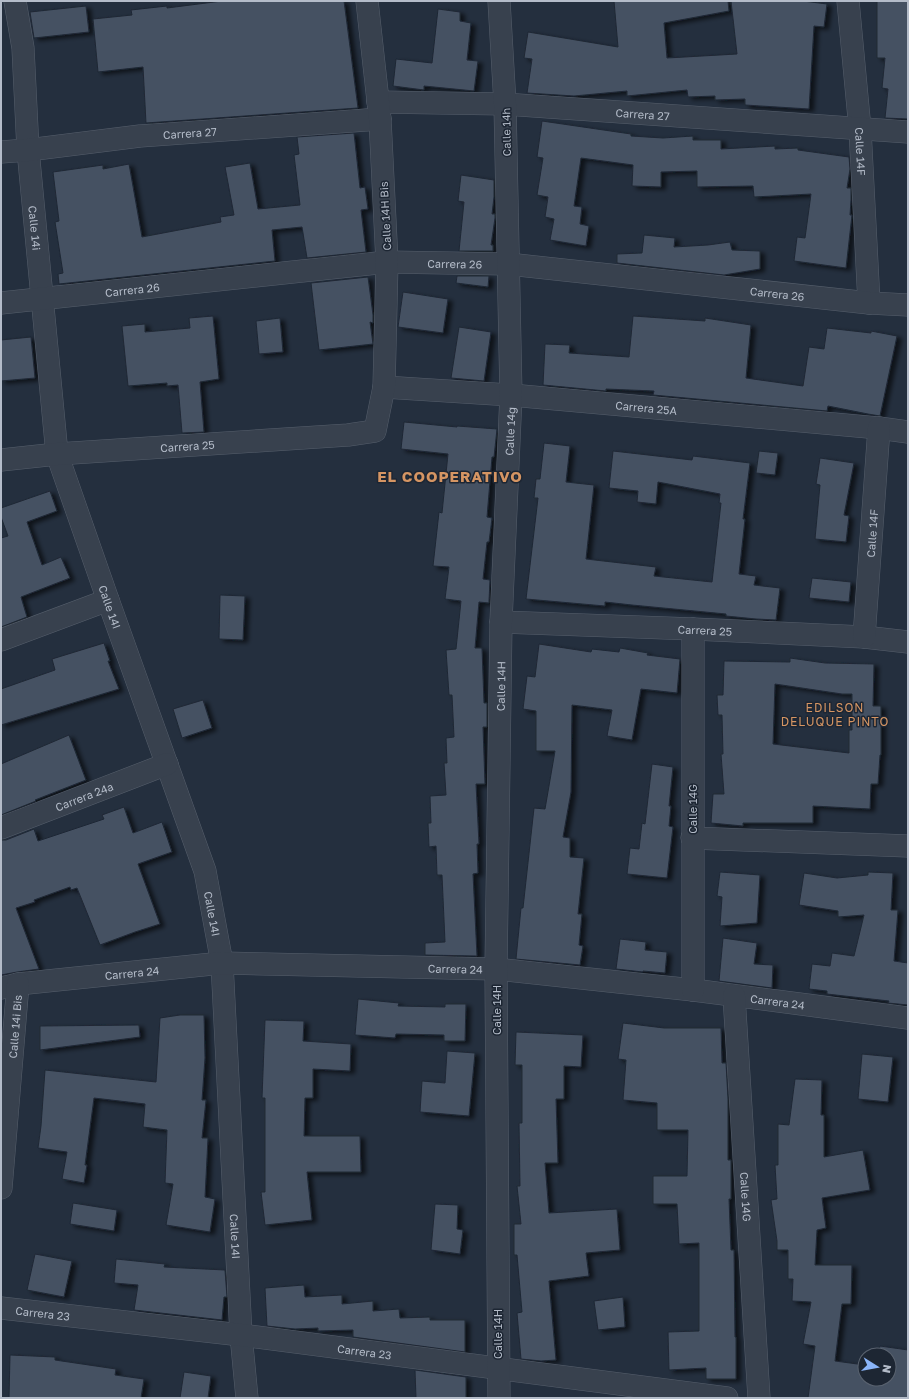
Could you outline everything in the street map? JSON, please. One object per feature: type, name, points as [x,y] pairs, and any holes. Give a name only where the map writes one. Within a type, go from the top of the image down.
[{"type":"street","name":"Calle 14i","points":[[15,1],[23,48],[28,150],[57,454]]},
{"type":"street","name":"Calle 14H Bis","points":[[367,1],[379,111],[387,262],[384,387],[375,431]]},
{"type":"street","name":"Calle 14h","points":[[499,1],[505,104],[508,264]]},
{"type":"street","name":"Calle 14F","points":[[848,1],[860,129],[869,303]]},
{"type":"street","name":"Carrera 27","points":[[1,152],[379,111],[505,104],[908,132]]},
{"type":"street","name":"Carrera 26","points":[[1,303],[387,262],[508,264],[869,303],[908,305]]},
{"type":"street","name":"Calle 14g","points":[[501,622],[511,395],[508,264]]},
{"type":"street","name":"Carrera 25A","points":[[384,387],[511,395],[879,428],[908,432]]},
{"type":"street","name":"Calle 14F","points":[[864,637],[879,428]]},
{"type":"street","name":"Carrera 25","points":[[1,460],[57,454],[348,435],[375,431]]},
{"type":"street","name":"Calle 14I","points":[[57,454],[205,871],[222,963],[241,1335],[247,1398]]},
{"type":"street","points":[[1,640],[108,600]]},
{"type":"street","name":"Carrera 25","points":[[501,622],[864,637],[908,642]]},
{"type":"street","name":"Calle 14H","points":[[499,1398],[496,969],[501,622]]},
{"type":"street","name":"Calle 14G","points":[[693,629],[693,990]]},
{"type":"street","name":"Carrera 24a","points":[[1,828],[167,764]]},
{"type":"street","points":[[692,838],[908,846]]},
{"type":"street","name":"Carrera 24","points":[[10,986],[222,963],[496,969],[693,990],[908,1018]]},
{"type":"street","name":"Calle 14i Bis","points":[[1,1188],[10,986]]},
{"type":"street","name":"Calle 14G","points":[[734,996],[758,1398]]},
{"type":"street","name":"Carrera 23","points":[[1,1308],[241,1335],[727,1398]]},
{"type":"building","points":[[222,1],[344,1],[358,108],[146,123],[143,67],[98,72],[93,19],[132,15],[131,10],[167,6],[167,8]]},
{"type":"building","points":[[614,1],[728,1],[729,11],[664,23],[667,58],[737,54],[731,1],[803,1],[827,4],[824,27],[814,26],[809,109],[745,105],[745,99],[715,100],[715,96],[688,97],[687,90],[627,96],[627,91],[574,96],[527,93],[532,59],[524,58],[528,32],[618,47]]},
{"type":"building","points":[[877,1],[908,1],[908,119],[885,118],[888,89],[882,88],[885,58],[877,58]]},
{"type":"building","points":[[86,6],[89,32],[34,38],[30,12]]},
{"type":"building","points":[[438,9],[460,12],[460,21],[471,23],[467,60],[478,61],[474,91],[424,86],[424,90],[393,86],[396,59],[432,63]]},
{"type":"building","points":[[542,121],[631,134],[631,136],[663,138],[693,136],[693,140],[721,140],[721,149],[775,146],[775,149],[798,148],[798,150],[849,157],[850,169],[847,188],[851,188],[850,215],[852,215],[846,268],[794,261],[797,237],[805,238],[811,194],[754,197],[753,186],[697,187],[697,171],[661,172],[661,187],[632,186],[633,165],[581,158],[574,206],[582,207],[580,224],[589,226],[586,246],[550,240],[554,219],[545,217],[548,197],[537,195],[543,158],[537,157]]},
{"type":"building","points":[[354,133],[360,188],[365,187],[368,209],[361,210],[366,252],[307,258],[302,227],[272,230],[275,261],[59,284],[58,274],[63,273],[55,222],[59,221],[53,172],[103,165],[103,169],[129,164],[142,237],[221,222],[220,217],[234,215],[225,167],[250,163],[258,209],[300,205],[294,155],[299,154],[297,137]]},
{"type":"building","points":[[461,175],[494,180],[492,214],[495,214],[495,218],[491,245],[493,245],[493,251],[459,251],[464,202],[458,201]]},
{"type":"building","points":[[644,235],[675,238],[674,247],[730,242],[732,250],[760,251],[760,269],[724,275],[617,263],[617,254],[642,253]]},
{"type":"building","points":[[457,276],[489,276],[488,287],[456,283]]},
{"type":"building","points":[[368,277],[373,315],[373,323],[370,322],[373,344],[319,350],[311,283]]},
{"type":"building","points":[[403,292],[448,299],[443,333],[398,327]]},
{"type":"building","points":[[213,316],[219,379],[200,382],[204,432],[182,433],[178,385],[167,386],[167,383],[128,386],[122,326],[145,324],[145,332],[190,328],[189,318]]},
{"type":"building","points":[[633,316],[705,321],[705,318],[751,325],[746,378],[803,386],[809,347],[824,349],[827,328],[871,333],[871,331],[897,336],[880,416],[828,406],[827,411],[653,395],[654,391],[606,389],[606,391],[543,385],[545,344],[570,345],[569,353],[629,357]]},
{"type":"building","points":[[280,318],[283,352],[259,354],[256,321]]},
{"type":"building","points":[[459,327],[491,332],[484,381],[451,378]]},
{"type":"building","points":[[31,337],[35,378],[1,381],[1,340]]},
{"type":"building","points":[[404,422],[497,429],[494,457],[492,457],[487,517],[492,518],[489,542],[487,542],[483,579],[490,580],[489,603],[479,602],[475,648],[482,648],[484,703],[487,703],[487,727],[483,727],[485,784],[476,784],[479,844],[477,844],[478,873],[473,874],[477,956],[425,955],[425,943],[445,942],[442,875],[437,875],[436,846],[429,847],[428,823],[431,823],[430,796],[446,795],[444,763],[447,763],[446,738],[454,737],[452,695],[449,695],[446,650],[456,649],[461,601],[445,599],[449,567],[433,566],[439,512],[442,513],[448,454],[401,449]]},
{"type":"building","points":[[544,443],[570,446],[566,482],[594,485],[586,559],[656,567],[654,576],[712,582],[721,503],[719,503],[720,494],[658,482],[656,504],[637,502],[638,491],[609,488],[613,451],[692,460],[693,456],[750,463],[743,519],[745,519],[739,574],[756,576],[754,585],[780,588],[776,620],[726,616],[726,614],[605,602],[605,606],[526,599],[538,498],[534,498],[536,479],[540,479]]},
{"type":"building","points":[[759,451],[778,453],[775,475],[756,473]]},
{"type":"building","points":[[820,458],[854,463],[844,515],[849,516],[846,542],[815,539],[820,485],[816,484]]},
{"type":"building","points":[[50,491],[57,511],[27,522],[42,565],[61,557],[70,578],[21,597],[27,617],[1,627],[1,538],[8,536],[1,517],[1,508]]},
{"type":"building","points":[[812,578],[851,582],[849,602],[809,598]]},
{"type":"building","points":[[220,595],[245,596],[243,640],[219,639]]},
{"type":"building","points":[[104,643],[110,661],[108,661],[119,689],[1,725],[1,689],[55,670],[52,659]]},
{"type":"building","points":[[539,644],[591,652],[592,649],[619,652],[620,648],[648,653],[647,655],[680,659],[677,693],[641,689],[632,740],[607,736],[612,710],[572,705],[571,792],[563,837],[570,838],[570,857],[584,858],[578,914],[582,914],[579,945],[583,946],[580,965],[516,959],[534,808],[545,809],[555,751],[536,751],[536,711],[523,709],[527,676],[535,677]]},
{"type":"building","points":[[790,658],[825,663],[874,664],[873,706],[881,706],[881,755],[878,784],[871,784],[870,809],[813,806],[813,823],[743,823],[743,826],[711,823],[713,794],[724,794],[721,754],[723,754],[722,715],[718,715],[717,695],[723,695],[724,661],[790,662]],"holes":[[[775,684],[842,694],[852,694],[852,730],[849,730],[849,753],[773,744]]]},
{"type":"building","points":[[203,700],[212,728],[182,738],[173,709]]},
{"type":"building","points":[[69,735],[86,780],[1,815],[1,764]]},
{"type":"building","points":[[652,764],[673,767],[669,806],[671,806],[669,826],[673,827],[667,878],[627,874],[630,848],[639,849],[642,823],[645,824]]},
{"type":"building","points":[[124,807],[133,833],[162,822],[172,852],[138,864],[160,924],[100,945],[77,888],[71,890],[70,887],[34,900],[35,902],[16,908],[39,969],[1,975],[1,840],[6,840],[34,829],[38,841],[104,819],[102,815]]},
{"type":"building","points":[[720,872],[760,875],[757,923],[720,926],[722,897],[717,896]]},
{"type":"building","points":[[868,872],[893,873],[891,910],[898,910],[894,961],[908,963],[908,1005],[888,1003],[889,1001],[827,994],[827,991],[809,989],[812,964],[830,966],[832,953],[854,956],[864,915],[838,917],[838,911],[799,905],[804,873],[837,878],[868,875]]},
{"type":"building","points":[[723,938],[757,943],[754,964],[773,965],[772,988],[719,981]]},
{"type":"building","points":[[620,939],[646,942],[645,950],[667,952],[665,973],[616,969]]},
{"type":"building","points":[[358,999],[399,1003],[398,1006],[445,1007],[445,1004],[466,1004],[465,1041],[444,1041],[444,1035],[396,1034],[395,1038],[355,1035]]},
{"type":"building","points":[[180,1015],[204,1015],[205,1058],[202,1100],[206,1100],[202,1138],[208,1138],[205,1197],[215,1199],[210,1232],[166,1225],[173,1184],[165,1183],[167,1130],[143,1127],[145,1104],[94,1098],[84,1183],[62,1179],[67,1152],[38,1148],[45,1070],[156,1082],[160,1018]]},
{"type":"building","points":[[265,1020],[304,1021],[303,1041],[351,1044],[350,1071],[313,1069],[313,1098],[305,1098],[304,1136],[360,1136],[361,1172],[307,1172],[312,1220],[265,1225],[261,1192],[265,1192],[265,1098],[262,1098]]},
{"type":"building","points":[[623,1023],[664,1028],[721,1028],[722,1063],[726,1063],[728,1099],[728,1160],[731,1160],[731,1199],[729,1199],[731,1250],[734,1250],[736,1379],[706,1379],[706,1368],[669,1370],[668,1332],[699,1331],[699,1243],[679,1244],[677,1204],[653,1204],[653,1176],[687,1176],[688,1130],[657,1130],[657,1103],[623,1100],[626,1060],[618,1059]]},
{"type":"building","points":[[139,1025],[140,1037],[40,1050],[40,1026]]},
{"type":"building","points":[[516,1032],[583,1035],[581,1067],[564,1066],[564,1099],[556,1099],[558,1163],[545,1163],[549,1213],[617,1209],[620,1250],[586,1253],[589,1276],[549,1281],[556,1360],[541,1361],[521,1359],[517,1313],[522,1312],[517,1255],[514,1255],[514,1224],[521,1224],[517,1186],[520,1186],[519,1123],[522,1123],[522,1065],[515,1065]]},
{"type":"building","points":[[447,1051],[475,1053],[469,1116],[420,1112],[422,1081],[445,1083]]},
{"type":"building","points":[[862,1054],[893,1057],[888,1102],[858,1099]]},
{"type":"building","points":[[795,1079],[822,1080],[821,1115],[824,1115],[824,1157],[863,1150],[870,1190],[822,1198],[826,1228],[817,1230],[815,1265],[852,1265],[851,1304],[842,1304],[835,1361],[857,1364],[857,1387],[897,1387],[897,1348],[908,1350],[908,1398],[808,1398],[815,1346],[803,1344],[811,1302],[792,1301],[793,1279],[788,1279],[788,1250],[777,1250],[771,1200],[777,1199],[775,1165],[778,1165],[778,1124],[789,1125]]},
{"type":"building","points":[[73,1203],[117,1210],[114,1231],[70,1224]]},
{"type":"building","points":[[435,1204],[458,1205],[457,1229],[463,1230],[460,1254],[431,1250]]},
{"type":"building","points":[[35,1254],[72,1261],[64,1297],[27,1290]]},
{"type":"building","points":[[116,1259],[165,1264],[164,1267],[225,1270],[227,1297],[224,1297],[222,1320],[134,1310],[138,1285],[114,1283]]},
{"type":"building","points":[[304,1285],[305,1297],[342,1295],[342,1304],[373,1301],[373,1311],[399,1309],[400,1318],[430,1317],[430,1320],[465,1320],[465,1352],[353,1337],[353,1330],[318,1331],[318,1328],[295,1329],[267,1326],[265,1288]]},
{"type":"building","points":[[623,1297],[625,1327],[598,1330],[594,1301]]},
{"type":"building","points":[[10,1355],[55,1357],[55,1360],[116,1369],[115,1375],[144,1379],[141,1398],[9,1398]]},
{"type":"building","points":[[415,1370],[466,1377],[466,1398],[416,1398]]},
{"type":"building","points":[[184,1372],[211,1376],[208,1398],[180,1398]]},
{"type":"district","name":"EL COOPERATIVO","points":[[450,476]]},
{"type":"district","name":"EDILSON DELUQUE PINTO","points":[[835,714]]}]
